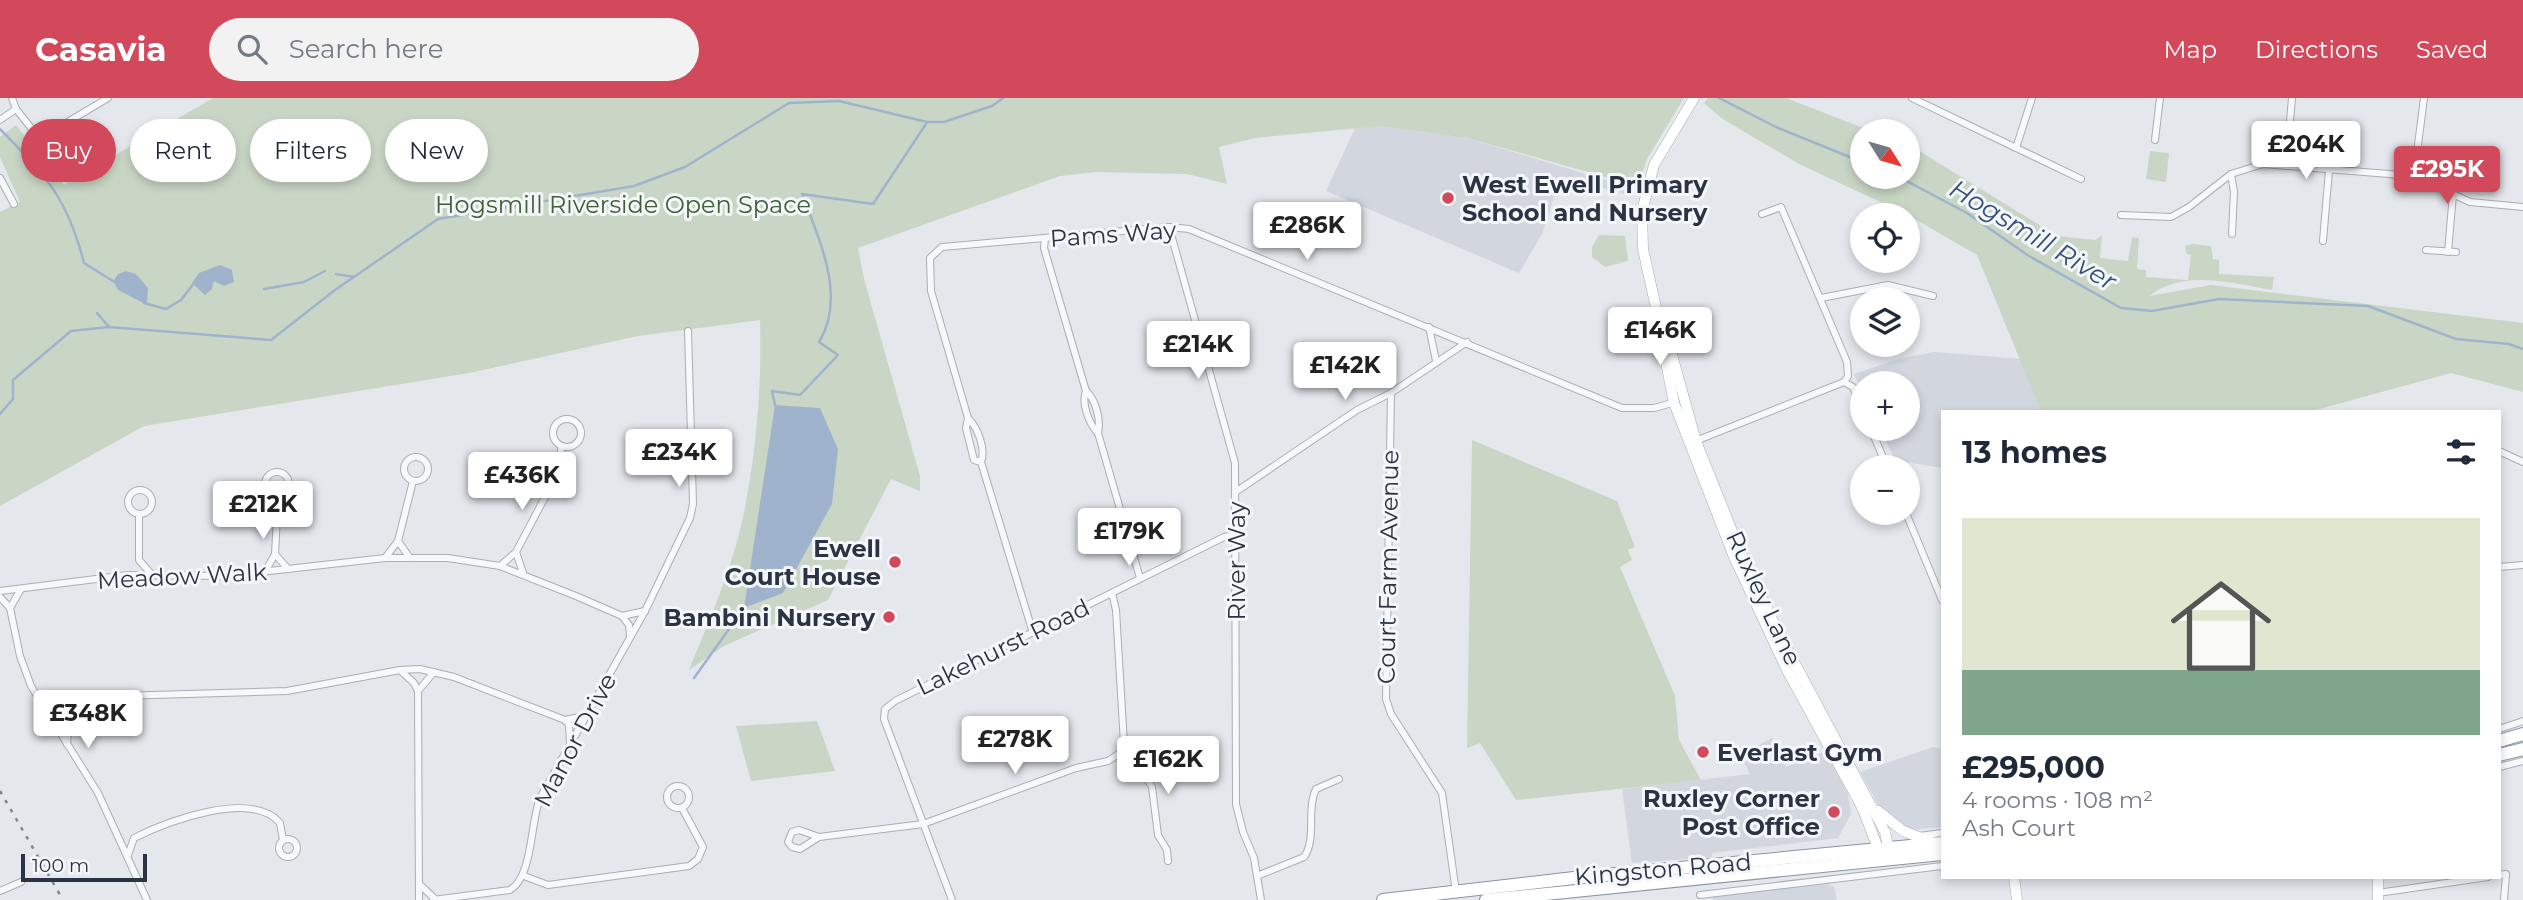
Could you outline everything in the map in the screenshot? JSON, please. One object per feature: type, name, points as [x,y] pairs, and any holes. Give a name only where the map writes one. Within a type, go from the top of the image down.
[{"type":"highway","points":[[2501,740],[2523,734]]},
{"type":"highway","points":[[2501,754],[2523,749]]},
{"type":"highway","name":"Kingston Road","points":[[1486,900],[1584,894],[1697,877],[1885,855],[1941,843]]},
{"type":"highway","name":"Kingston Road","points":[[1383,900],[1574,878],[1885,855]]},
{"type":"main road","name":"Ruxley Lane","points":[[1694,99],[1654,165],[1642,211],[1645,261],[1660,326],[1685,400],[1692,443],[1739,568],[1787,670],[1851,786],[1885,855]]},
{"type":"main road","name":"Ruxley Lane","points":[[1660,326],[1662,354],[1674,403],[1777,630],[1885,832],[1885,855]]},
{"type":"main road","points":[[1870,803],[1891,824],[1917,837],[1941,843]]},
{"type":"main road","points":[[2014,879],[2017,900]]},
{"type":"main road","points":[[2378,879],[2378,897]]},
{"type":"street","points":[[12,98],[24,119]]},
{"type":"street","points":[[73,119],[108,98]]},
{"type":"street","points":[[1912,98],[2081,179]]},
{"type":"street","points":[[2016,148],[2032,98]]},
{"type":"street","points":[[2155,140],[2160,98]]},
{"type":"street","points":[[2286,166],[2292,98]]},
{"type":"street","points":[[2414,176],[2424,98]]},
{"type":"street","points":[[1,119],[16,109]]},
{"type":"street","points":[[2122,215],[2171,217],[2189,207],[2231,174],[2250,166],[2286,166],[2414,176],[2454,194],[2488,205],[2523,207]]},
{"type":"street","points":[[2323,241],[2329,170]]},
{"type":"street","points":[[2231,174],[2234,192],[2232,234]]},
{"type":"street","points":[[0,178],[14,204]]},
{"type":"street","points":[[2426,250],[2452,252],[2454,194]]},
{"type":"street","points":[[1692,443],[1844,382],[1849,371],[1782,207],[1762,214]]},
{"type":"street","name":"Pams Way","points":[[1033,633],[981,463],[974,460],[965,428],[968,418],[931,291],[930,258],[940,248],[1169,227],[1203,233],[1622,408],[1654,408],[1685,400]]},
{"type":"street","name":"River Way","points":[[1169,227],[1233,455],[1237,491],[1236,804],[1257,876],[1261,900]]},
{"type":"street","points":[[1045,238],[1044,248],[1086,391],[1091,396],[1100,424],[1098,433],[1140,578]]},
{"type":"street","points":[[1821,298],[1888,285],[1933,296]]},
{"type":"street","points":[[1429,327],[1436,360]]},
{"type":"street","name":"Manor Drive","points":[[524,876],[535,810],[645,611],[690,518],[693,504],[688,331]]},
{"type":"street","points":[[1237,491],[1357,410],[1391,393],[1436,360],[1467,342]]},
{"type":"street","points":[[1844,382],[1850,385]]},
{"type":"street","name":"Court Farm Avenue","points":[[1391,393],[1386,699],[1391,714],[1442,793],[1456,892]]},
{"type":"street","points":[[562,420],[571,420],[580,429],[580,438],[570,447],[562,446],[554,440],[553,430],[562,420]]},
{"type":"street","points":[[500,566],[516,552],[554,480],[562,446]]},
{"type":"street","points":[[2501,452],[2523,462]]},
{"type":"street","points":[[277,472],[285,475],[290,482],[288,490],[278,497],[268,492],[265,485],[267,477],[277,472]]},
{"type":"street","points":[[385,558],[398,541],[414,481]]},
{"type":"street","points":[[265,572],[275,554],[278,497]]},
{"type":"street","points":[[128,575],[139,560],[139,514]]},
{"type":"street","points":[[1911,525],[1941,598]]},
{"type":"street","name":"Lakehurst Road","points":[[923,824],[884,719],[885,709],[895,701],[1140,578],[1224,537],[1236,535]]},
{"type":"street","points":[[398,541],[410,558]]},
{"type":"street","points":[[516,552],[524,573]]},
{"type":"street","points":[[275,554],[288,569]]},
{"type":"street","name":"Meadow Walk","points":[[0,591],[128,575],[265,572],[385,558],[448,558],[500,566],[524,573],[622,616]]},
{"type":"street","points":[[139,560],[153,576]]},
{"type":"street","points":[[2501,567],[2523,565]]},
{"type":"street","points":[[10,608],[22,588]]},
{"type":"street","points":[[819,837],[799,830],[792,832],[788,842],[792,847],[800,849],[819,837],[923,824],[1076,768],[1108,761],[1120,753],[1124,744],[1116,610],[1112,593]]},
{"type":"street","points":[[0,597],[10,608],[26,676],[117,832],[147,900]]},
{"type":"street","points":[[630,639],[629,625],[622,616],[645,611]]},
{"type":"street","points":[[67,744],[68,733],[75,721],[100,704],[126,695],[287,691],[400,670],[434,672],[565,720],[587,715]]},
{"type":"street","points":[[400,670],[409,677],[418,691],[419,900]]},
{"type":"street","points":[[418,691],[434,672]]},
{"type":"street","points":[[51,718],[61,722],[75,721]]},
{"type":"street","points":[[565,720],[569,726],[570,744]]},
{"type":"street","points":[[2501,728],[2523,721]]},
{"type":"street","points":[[1120,753],[1146,777],[1152,787],[1158,835],[1167,850],[1168,861]]},
{"type":"street","points":[[2501,766],[2523,761]]},
{"type":"street","points":[[1257,876],[1304,857],[1309,844],[1309,810],[1316,789],[1339,779]]},
{"type":"street","points":[[418,883],[434,899],[510,890],[524,876],[548,886],[689,866],[698,859],[702,847],[682,808]]},
{"type":"street","points":[[117,832],[134,838],[186,815],[233,810],[274,816],[284,840]]},
{"type":"street","points":[[923,824],[952,900]]},
{"type":"street","points":[[128,857],[134,838]]},
{"type":"street","points":[[1697,877],[1701,897],[1941,866]]},
{"type":"street","points":[[2504,900],[2502,875],[2514,868]]},
{"type":"street","points":[[2378,897],[2477,879]]},
{"type":"street","points":[[0,891],[21,882]]},
{"type":"shaded area","name":"West Ewell Primary School and Nursery","points":[[1379,126],[1467,138],[1629,187],[1625,194],[1561,176],[1542,234],[1519,273],[1326,191],[1355,128]]},
{"type":"shaded area","points":[[1935,352],[2022,359],[2041,410],[1941,410],[1941,468],[1920,464],[1920,455],[1893,455],[1886,441],[1920,441],[1920,371],[1863,371],[1901,358],[1920,357],[1920,355]]},
{"type":"shaded area","points":[[1772,738],[1786,767],[1826,751],[1848,794],[1851,814],[1838,838],[1712,853],[1712,857],[1632,863],[1622,789],[1750,774],[1740,754]]},
{"type":"shaded area","points":[[1933,747],[1941,749],[1941,827],[1911,830],[1901,827],[1883,813],[1860,772]]},
{"type":"shaded area","points":[[1827,884],[1834,887],[1837,900],[1713,900],[1712,895]]},
{"type":"green space","name":"Hogsmill Riverside Open Space","points":[[213,98],[1684,98],[1647,159],[1638,186],[1467,138],[1379,126],[1255,138],[1219,147],[1227,184],[1187,174],[1096,172],[1060,176],[858,248],[864,279],[920,476],[920,491],[891,479],[828,600],[724,646],[689,670],[714,608],[742,524],[758,411],[760,320],[638,336],[469,373],[144,426],[0,506],[0,212],[20,202],[0,157],[0,137],[16,125],[21,131],[21,182],[62,182],[64,185],[69,182],[116,182],[116,155],[130,146],[130,182],[236,182],[236,119],[177,119]]},
{"type":"green space","points":[[1708,98],[1786,98],[1850,123],[1850,188],[1799,164],[1721,118],[1704,103]]},
{"type":"green space","points":[[1920,151],[2057,236],[2095,240],[2102,235],[2100,258],[2128,261],[2132,237],[2139,238],[2137,269],[2146,270],[2146,277],[2188,280],[2191,255],[2187,254],[2185,246],[2192,244],[2211,246],[2213,259],[2219,260],[2219,274],[2274,277],[2272,290],[2193,280],[2163,288],[2149,296],[2211,285],[2523,323],[2523,392],[2451,373],[2316,410],[2041,410],[1977,255],[1920,222],[1920,203],[1882,203],[1852,189],[1920,189]]},
{"type":"green space","points":[[2150,151],[2169,153],[2166,182],[2146,179]]},
{"type":"green space","points":[[1599,235],[1625,236],[1628,261],[1605,267],[1592,257],[1592,247]]},
{"type":"green space","points":[[1472,440],[1617,501],[1635,547],[1628,550],[1632,560],[1620,567],[1675,696],[1679,740],[1701,780],[1516,800],[1480,743],[1467,748]]},
{"type":"green space","points":[[817,721],[835,771],[751,781],[736,726]]},
{"type":"water","points":[[220,265],[232,270],[234,282],[224,286],[214,281],[212,289],[205,295],[192,283],[199,273]]},
{"type":"water","points":[[126,271],[136,274],[148,288],[147,305],[118,290],[113,281],[118,274]]},
{"type":"water","points":[[775,405],[820,408],[838,449],[832,504],[783,593],[744,608]]},
{"type":"waterway","name":"Hogsmill River","points":[[0,414],[13,399],[13,380],[71,331],[109,327],[271,340],[335,290],[438,219],[634,186],[685,167],[789,103],[839,101],[927,122],[944,122],[992,106],[1003,98]]},
{"type":"waterway","name":"Hogsmill River","points":[[1719,98],[1776,127],[1850,157]]},
{"type":"waterway","points":[[775,405],[772,391],[800,395],[838,355],[819,342],[827,325],[831,306],[830,287],[822,249],[802,194],[873,204],[926,124]]},
{"type":"waterway","name":"Hogsmill River","points":[[0,129],[53,189],[70,221],[84,263],[116,283]]},
{"type":"waterway","name":"Hogsmill River","points":[[1920,188],[1967,213],[2029,256],[2121,308],[2152,311],[2219,299],[2368,306],[2456,339],[2509,344],[2523,349]]},
{"type":"waterway","name":"Hogsmill River","points":[[264,289],[304,282],[325,271]]},
{"type":"waterway","points":[[336,274],[354,277]]},
{"type":"waterway","name":"Hogsmill River","points":[[144,303],[166,309],[181,300],[195,282]]},
{"type":"waterway","points":[[97,313],[109,327]]},
{"type":"waterway","points":[[694,678],[744,608]]},
{"type":"railway","points":[[0,791],[63,900]]},
{"type":"place","name":"West Ewell Primary School and Nursery","points":[[1448,198]]},
{"type":"place","name":"Ewell Court House","points":[[895,562]]},
{"type":"place","name":"Bambini Nursery","points":[[889,617]]},
{"type":"place","name":"Everlast Gym","points":[[1703,752]]},
{"type":"place","name":"Ruxley Corner Post Office","points":[[1834,812]]}]
